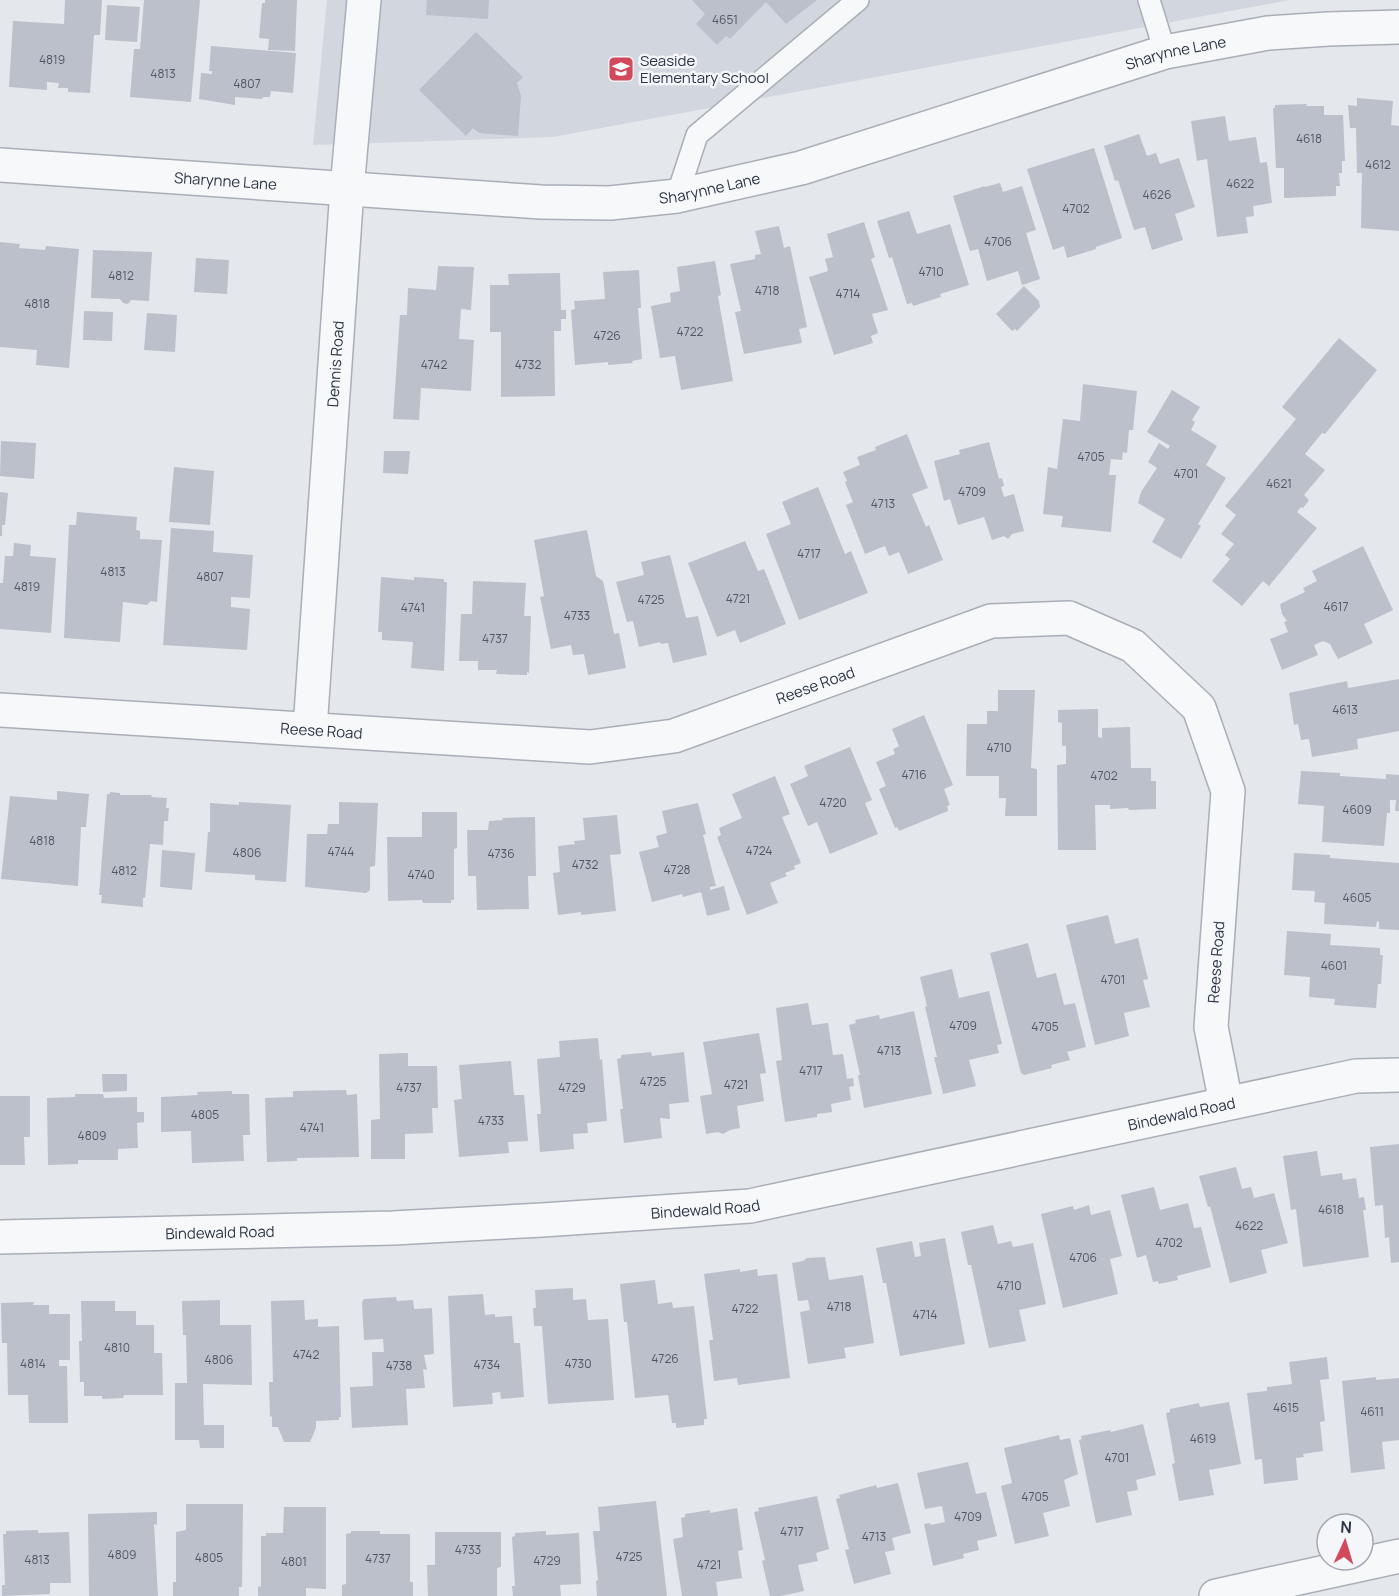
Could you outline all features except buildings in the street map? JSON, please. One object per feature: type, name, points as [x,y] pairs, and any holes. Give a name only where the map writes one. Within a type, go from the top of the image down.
[{"type":"street","name":"Dennis Road","points":[[310,729],[347,189],[364,0]]},
{"type":"street","name":"Sharynne Lane","points":[[0,165],[542,202],[610,203],[677,196],[801,168],[1166,52],[1268,33],[1399,27]]},
{"type":"street","name":"Reese Road","points":[[0,710],[590,747],[674,736],[991,621],[1069,618],[1133,646],[1199,708],[1228,791],[1211,1027],[1226,1103]]},
{"type":"street","name":"Bindewald Road","points":[[0,1237],[393,1228],[750,1206],[1356,1076],[1399,1075]]},
{"type":"street","points":[[1216,1596],[1399,1556]]},
{"type":"lane","points":[[677,196],[697,135],[858,0]]},
{"type":"lane","points":[[1149,0],[1166,52]]},
{"type":"shaded area","name":"Seaside Elementary School","points":[[327,0],[1290,0],[553,137],[313,145]]},
{"type":"place","name":"Seaside Elementary School","points":[[621,69]]}]
